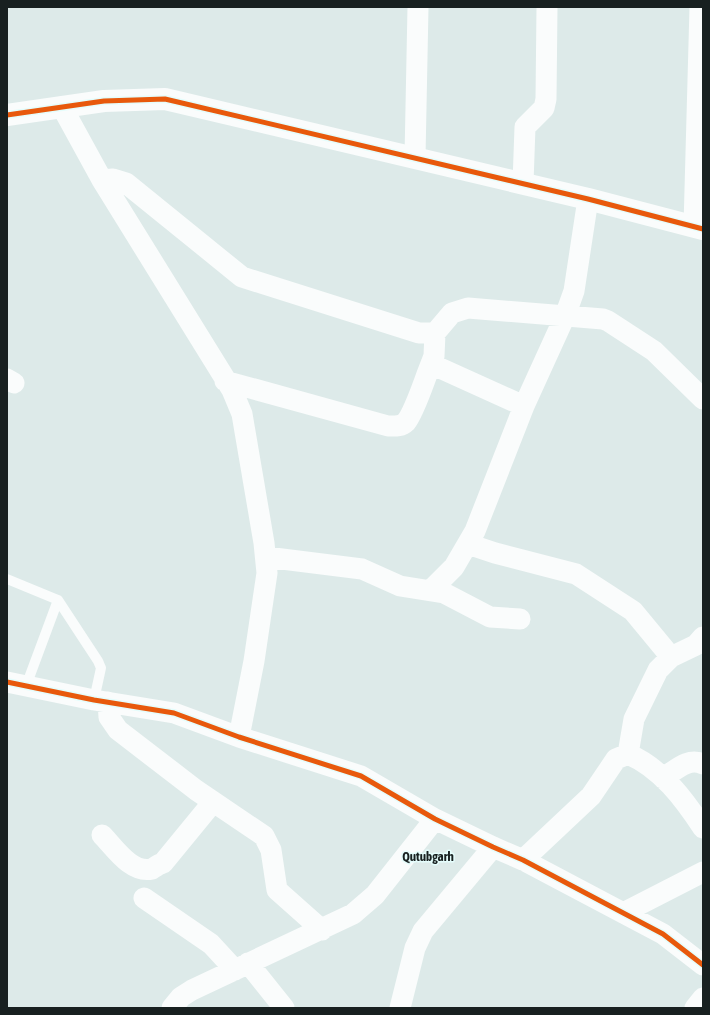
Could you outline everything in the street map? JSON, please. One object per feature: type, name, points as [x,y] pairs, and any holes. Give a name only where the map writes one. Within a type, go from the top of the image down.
[{"type":"street","points":[[415,157],[418,7]]},
{"type":"street","points":[[523,183],[524,127],[544,108],[546,99],[547,7]]},
{"type":"street","points":[[7,115],[117,100],[165,99],[523,183],[699,228],[701,20]]},
{"type":"street","points":[[62,107],[102,180],[232,390],[242,414],[266,557],[267,573],[254,660],[239,737]]},
{"type":"street","points":[[102,180],[113,179],[126,183],[242,277],[419,333],[435,333]]},
{"type":"street","points":[[431,590],[454,567],[475,530],[524,406],[565,316],[574,291],[588,199]]},
{"type":"street","points":[[226,381],[388,426],[398,426],[405,423],[431,364],[434,356],[435,333],[452,313],[468,308],[608,321],[654,352],[703,399]]},
{"type":"street","points":[[431,364],[524,406]]},
{"type":"street","points":[[468,544],[495,553],[576,574],[633,611],[670,657]]},
{"type":"street","points":[[266,557],[362,569],[400,586],[431,590],[444,594],[490,617],[520,619]]},
{"type":"street","points":[[628,754],[634,719],[663,662],[670,657],[696,646],[703,637]]},
{"type":"street","points":[[17,684],[101,701],[174,713],[239,737],[361,776],[435,819],[524,860],[663,934],[703,965]]},
{"type":"street","points":[[101,701],[118,730],[213,802],[264,836],[271,850],[277,890],[322,930]]},
{"type":"street","points":[[524,860],[591,796],[616,759],[628,754],[639,759],[664,778],[691,810],[703,828]]},
{"type":"street","points":[[664,778],[688,762],[695,760],[703,764]]},
{"type":"street","points":[[102,835],[132,866],[143,869],[152,869],[163,863],[213,802]]},
{"type":"street","points":[[172,1008],[181,997],[192,990],[322,930],[362,908],[435,819]]},
{"type":"street","points":[[400,1008],[415,948],[421,935],[493,847]]},
{"type":"street","points":[[623,913],[703,872]]},
{"type":"street","points":[[144,898],[242,966],[284,1008]]},
{"type":"street","points":[[695,1008],[703,998]]},
{"type":"lane","points":[[7,579],[58,600],[98,660],[100,668],[101,701]]},
{"type":"lane","points":[[17,684],[58,600]]},
{"type":"cycle path","points":[[7,115],[104,101],[165,99],[588,199],[703,229]]},
{"type":"cycle path","points":[[7,682],[94,700],[174,713],[239,737],[361,776],[435,819],[523,860],[663,934],[703,965]]},
{"type":"district","name":"Qutubgarh","points":[[428,856]]}]
